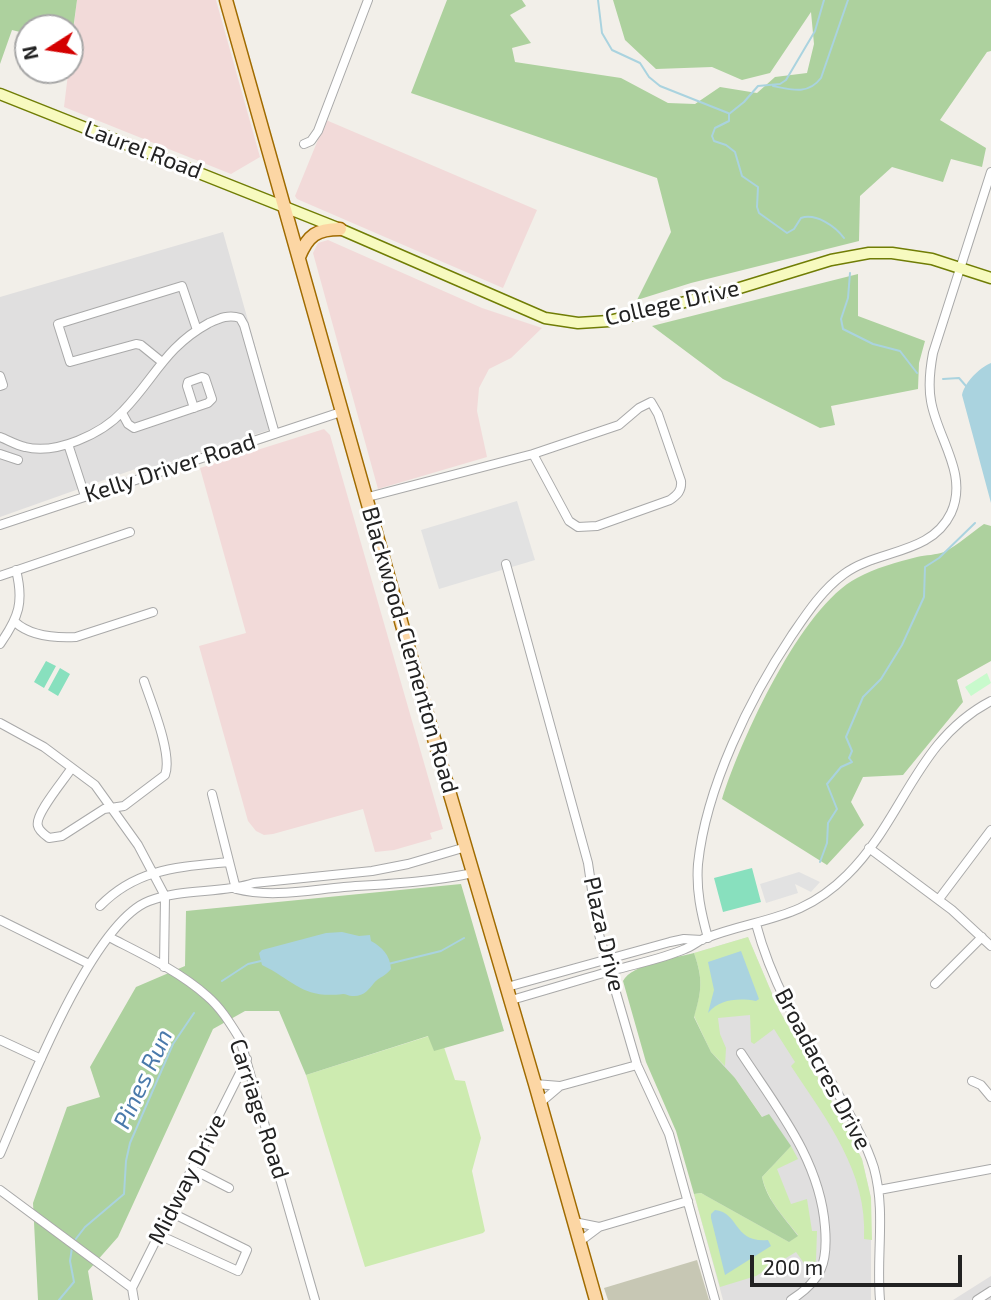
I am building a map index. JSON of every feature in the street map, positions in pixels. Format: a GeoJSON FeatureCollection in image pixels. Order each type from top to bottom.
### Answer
{"type":"FeatureCollection","features":[{"type":"Feature","properties":{"kind":"main road","name":"Blackwood-Clementon Road"},"geometry":{"type":"LineString","coordinates":[[226,0],[341,412],[368,497],[440,762],[596,1300]]}},
{"type":"Feature","properties":{"kind":"main road","name":"Laurel Road"},"geometry":{"type":"LineString","coordinates":[[0,94],[285,206]]}},
{"type":"Feature","properties":{"kind":"main road","name":"College Drive"},"geometry":{"type":"LineString","coordinates":[[285,206],[545,318],[578,323],[609,321],[733,290],[831,260],[869,253],[892,253],[932,259],[991,278]]}},
{"type":"Feature","properties":{"kind":"main road"},"geometry":{"type":"LineString","coordinates":[[299,257],[312,234],[341,229]]}},
{"type":"Feature","properties":{"kind":"street"},"geometry":{"type":"LineString","coordinates":[[304,144],[311,141],[318,131],[368,0]]}},
{"type":"Feature","properties":{"kind":"street"},"geometry":{"type":"LineString","coordinates":[[705,939],[698,890],[698,867],[704,837],[720,778],[736,737],[771,667],[806,614],[821,595],[842,576],[870,560],[928,540],[941,529],[953,506],[957,489],[955,471],[933,410],[929,383],[933,353],[987,195],[991,172]]}},
{"type":"Feature","properties":{"kind":"street"},"geometry":{"type":"LineString","coordinates":[[162,362],[136,344],[69,362],[58,324],[182,286],[197,330]]}},
{"type":"Feature","properties":{"kind":"street"},"geometry":{"type":"LineString","coordinates":[[1,441],[29,448],[68,444],[105,427],[122,413],[179,343],[197,330],[227,316],[240,318],[244,325],[275,434]]}},
{"type":"Feature","properties":{"kind":"street"},"geometry":{"type":"LineString","coordinates":[[0,376],[3,385],[0,386]]}},
{"type":"Feature","properties":{"kind":"street"},"geometry":{"type":"LineString","coordinates":[[368,497],[533,454],[619,425],[639,408],[651,402],[658,414],[682,487],[670,500],[597,526],[578,527],[569,521],[533,454]]}},
{"type":"Feature","properties":{"kind":"street"},"geometry":{"type":"LineString","coordinates":[[122,413],[128,424],[134,428],[194,408]]}},
{"type":"Feature","properties":{"kind":"street","name":"Kelly Driver Road"},"geometry":{"type":"LineString","coordinates":[[0,525],[341,412]]}},
{"type":"Feature","properties":{"kind":"street"},"geometry":{"type":"LineString","coordinates":[[68,444],[85,496]]}},
{"type":"Feature","properties":{"kind":"street"},"geometry":{"type":"LineString","coordinates":[[0,454],[18,460]]}},
{"type":"Feature","properties":{"kind":"street"},"geometry":{"type":"LineString","coordinates":[[0,576],[130,532]]}},
{"type":"Feature","properties":{"kind":"street","name":"Plaza Drive"},"geometry":{"type":"LineString","coordinates":[[506,564],[579,826],[588,863],[598,931],[637,1065],[669,1134],[715,1300]]}},
{"type":"Feature","properties":{"kind":"street"},"geometry":{"type":"LineString","coordinates":[[0,643],[15,622],[21,591],[16,570]]}},
{"type":"Feature","properties":{"kind":"street"},"geometry":{"type":"LineString","coordinates":[[15,622],[24,631],[65,638],[76,637],[153,612]]}},
{"type":"Feature","properties":{"kind":"street"},"geometry":{"type":"LineString","coordinates":[[71,769],[37,822],[41,831],[49,838],[55,838],[104,809],[124,806],[165,775],[165,750],[144,681]]}},
{"type":"Feature","properties":{"kind":"street"},"geometry":{"type":"LineString","coordinates":[[509,994],[607,960],[676,941],[705,939],[757,925],[789,914],[816,900],[846,877],[869,849],[939,740],[961,719],[991,701]]}},
{"type":"Feature","properties":{"kind":"street"},"geometry":{"type":"LineString","coordinates":[[0,723],[44,747],[95,785],[138,845],[165,896],[164,967]]}},
{"type":"Feature","properties":{"kind":"street"},"geometry":{"type":"LineString","coordinates":[[212,794],[236,889]]}},
{"type":"Feature","properties":{"kind":"street"},"geometry":{"type":"LineString","coordinates":[[939,899],[991,830]]}},
{"type":"Feature","properties":{"kind":"street"},"geometry":{"type":"LineString","coordinates":[[0,1154],[41,1059],[89,964],[109,937],[138,906],[165,896],[236,889],[254,883],[373,871],[466,848]]}},
{"type":"Feature","properties":{"kind":"street"},"geometry":{"type":"LineString","coordinates":[[869,849],[939,899],[991,946]]}},
{"type":"Feature","properties":{"kind":"street"},"geometry":{"type":"LineString","coordinates":[[100,906],[118,889],[153,873],[229,862]]}},
{"type":"Feature","properties":{"kind":"street"},"geometry":{"type":"LineString","coordinates":[[236,889],[259,893],[298,891],[430,880],[474,873]]}},
{"type":"Feature","properties":{"kind":"street"},"geometry":{"type":"LineString","coordinates":[[0,920],[89,964]]}},
{"type":"Feature","properties":{"kind":"street","name":"Broadacres Drive"},"geometry":{"type":"LineString","coordinates":[[757,925],[776,983],[865,1143],[879,1189],[882,1226],[880,1300]]}},
{"type":"Feature","properties":{"kind":"street","name":"Carriage Road"},"geometry":{"type":"LineString","coordinates":[[109,937],[164,967],[206,995],[225,1014],[240,1039],[314,1292],[314,1300]]}},
{"type":"Feature","properties":{"kind":"street"},"geometry":{"type":"LineString","coordinates":[[935,984],[982,937]]}},
{"type":"Feature","properties":{"kind":"street"},"geometry":{"type":"LineString","coordinates":[[509,994],[610,971],[684,950],[705,939]]}},
{"type":"Feature","properties":{"kind":"street"},"geometry":{"type":"LineString","coordinates":[[0,1040],[41,1059]]}},
{"type":"Feature","properties":{"kind":"street"},"geometry":{"type":"LineString","coordinates":[[741,1053],[807,1156],[822,1200],[826,1242],[823,1266],[812,1284],[791,1300]]}},
{"type":"Feature","properties":{"kind":"street","name":"Midway Drive"},"geometry":{"type":"LineString","coordinates":[[132,1288],[247,1059]]}},
{"type":"Feature","properties":{"kind":"street"},"geometry":{"type":"LineString","coordinates":[[535,1084],[560,1086],[637,1065]]}},
{"type":"Feature","properties":{"kind":"street"},"geometry":{"type":"LineString","coordinates":[[972,1082],[981,1085],[991,1097]]}},
{"type":"Feature","properties":{"kind":"street"},"geometry":{"type":"LineString","coordinates":[[540,1103],[560,1086]]}},
{"type":"Feature","properties":{"kind":"street"},"geometry":{"type":"LineString","coordinates":[[192,1169],[229,1188]]}},
{"type":"Feature","properties":{"kind":"street"},"geometry":{"type":"LineString","coordinates":[[879,1189],[991,1169]]}},
{"type":"Feature","properties":{"kind":"street"},"geometry":{"type":"LineString","coordinates":[[0,1190],[132,1288],[134,1300]]}},
{"type":"Feature","properties":{"kind":"street"},"geometry":{"type":"LineString","coordinates":[[579,1242],[599,1227],[688,1201]]}},
{"type":"Feature","properties":{"kind":"street"},"geometry":{"type":"LineString","coordinates":[[159,1235],[238,1271],[247,1250],[170,1212]]}},
{"type":"Feature","properties":{"kind":"street"},"geometry":{"type":"LineString","coordinates":[[573,1222],[599,1227]]}},
{"type":"Feature","properties":{"kind":"street"},"geometry":{"type":"LineString","coordinates":[[978,1300],[991,1291]]}},
{"type":"Feature","properties":{"kind":"shaded area"},"geometry":{"type":"Polygon","coordinates":[[[77,0],[216,0],[260,157],[231,174],[64,107],[67,84],[84,84],[84,14],[75,14],[77,0]]]}},
{"type":"Feature","properties":{"kind":"shaded area"},"geometry":{"type":"Polygon","coordinates":[[[326,120],[537,210],[503,288],[297,199],[295,196],[326,120]]]}},
{"type":"Feature","properties":{"kind":"shaded area"},"geometry":{"type":"Polygon","coordinates":[[[223,232],[278,427],[162,465],[138,468],[0,517],[0,297],[223,232]]]}},
{"type":"Feature","properties":{"kind":"shaded area"},"geometry":{"type":"Polygon","coordinates":[[[328,240],[482,308],[542,328],[511,358],[489,369],[479,388],[477,411],[487,457],[378,489],[313,253],[318,243],[328,240]]]}},
{"type":"Feature","properties":{"kind":"shaded area"},"geometry":{"type":"Polygon","coordinates":[[[324,429],[330,435],[443,829],[430,833],[432,839],[394,850],[375,852],[363,809],[273,834],[264,835],[256,831],[248,821],[199,646],[246,633],[200,468],[324,429]]]}},
{"type":"Feature","properties":{"kind":"shaded area"},"geometry":{"type":"Polygon","coordinates":[[[517,501],[535,560],[439,589],[421,530],[517,501]]]}},
{"type":"Feature","properties":{"kind":"shaded area"},"geometry":{"type":"Polygon","coordinates":[[[799,872],[820,882],[811,892],[795,884],[798,893],[766,903],[760,884],[799,872]]]}},
{"type":"Feature","properties":{"kind":"shaded area"},"geometry":{"type":"Polygon","coordinates":[[[748,937],[779,1010],[862,1159],[871,1198],[871,1300],[723,1300],[694,1194],[771,1201],[769,1114],[763,1118],[735,1078],[711,1052],[694,1016],[701,993],[701,974],[694,953],[748,937]]]}},
{"type":"Feature","properties":{"kind":"shaded area"},"geometry":{"type":"Polygon","coordinates":[[[697,1260],[709,1300],[608,1300],[604,1288],[697,1260]]]}},
{"type":"Feature","properties":{"kind":"shaded area"},"geometry":{"type":"Polygon","coordinates":[[[991,1276],[991,1300],[953,1300],[991,1276]]]}},
{"type":"Feature","properties":{"kind":"green space"},"geometry":{"type":"Polygon","coordinates":[[[0,0],[77,0],[75,14],[14,14],[14,30],[0,64],[0,0]]]}},
{"type":"Feature","properties":{"kind":"green space"},"geometry":{"type":"Polygon","coordinates":[[[447,0],[522,0],[526,6],[510,15],[531,43],[512,48],[515,62],[621,78],[668,103],[695,104],[720,87],[757,93],[775,77],[807,73],[814,44],[811,12],[770,73],[742,80],[712,67],[656,69],[625,40],[613,0],[991,0],[991,51],[987,52],[940,120],[986,148],[982,167],[951,159],[943,182],[892,167],[860,196],[859,241],[691,283],[637,300],[671,232],[657,178],[411,93],[447,0]]]}},
{"type":"Feature","properties":{"kind":"green space"},"geometry":{"type":"Polygon","coordinates":[[[858,274],[858,316],[925,341],[919,363],[918,389],[831,406],[835,425],[820,428],[723,379],[652,326],[858,274]]]}},
{"type":"Feature","properties":{"kind":"green space"},"geometry":{"type":"Polygon","coordinates":[[[984,524],[991,526],[991,661],[957,680],[963,702],[903,775],[863,777],[851,802],[864,825],[827,865],[722,799],[743,743],[776,677],[815,616],[836,593],[857,578],[879,568],[944,552],[984,524]]]}},
{"type":"Feature","properties":{"kind":"green space"},"geometry":{"type":"Polygon","coordinates":[[[46,661],[56,666],[44,688],[34,682],[46,661]]]}},
{"type":"Feature","properties":{"kind":"green space"},"geometry":{"type":"Polygon","coordinates":[[[60,668],[70,674],[58,696],[48,690],[60,668]]]}},
{"type":"Feature","properties":{"kind":"green space"},"geometry":{"type":"Polygon","coordinates":[[[987,673],[991,683],[971,696],[965,687],[987,673]]]}},
{"type":"Feature","properties":{"kind":"green space"},"geometry":{"type":"Polygon","coordinates":[[[752,868],[761,902],[723,912],[714,878],[752,868]]]}},
{"type":"Feature","properties":{"kind":"green space"},"geometry":{"type":"Polygon","coordinates":[[[461,884],[504,1031],[434,1051],[428,1036],[306,1075],[279,1011],[245,1011],[213,1029],[118,1237],[88,1271],[93,1300],[38,1300],[33,1203],[67,1107],[100,1097],[90,1067],[136,987],[185,966],[186,911],[461,884]]]}},
{"type":"Feature","properties":{"kind":"green space"},"geometry":{"type":"Polygon","coordinates":[[[748,937],[779,1010],[862,1159],[871,1198],[872,1240],[864,1239],[859,1191],[842,1147],[791,1066],[795,1062],[774,1029],[754,1044],[751,1042],[750,1015],[718,1018],[720,1034],[726,1048],[725,1066],[711,1052],[694,1016],[700,984],[694,953],[748,937]]]}},
{"type":"Feature","properties":{"kind":"green space"},"geometry":{"type":"Polygon","coordinates":[[[694,953],[700,985],[694,1017],[711,1052],[735,1078],[762,1117],[769,1114],[791,1146],[762,1177],[772,1201],[798,1236],[789,1242],[701,1193],[694,1194],[676,1131],[646,1062],[623,981],[644,966],[694,953]]]}},
{"type":"Feature","properties":{"kind":"green space"},"geometry":{"type":"Polygon","coordinates":[[[429,1036],[434,1050],[444,1047],[455,1080],[465,1081],[481,1138],[472,1171],[485,1231],[365,1267],[306,1075],[429,1036]]]}},
{"type":"Feature","properties":{"kind":"green space"},"geometry":{"type":"Polygon","coordinates":[[[791,1146],[798,1159],[777,1169],[791,1204],[807,1199],[812,1231],[817,1231],[816,1260],[811,1273],[796,1252],[756,1276],[720,1287],[694,1194],[701,1193],[789,1242],[798,1235],[772,1201],[762,1177],[791,1146]]]}},
{"type":"Feature","properties":{"kind":"water"},"geometry":{"type":"Polygon","coordinates":[[[991,363],[991,503],[962,395],[973,376],[991,363]]]}},
{"type":"Feature","properties":{"kind":"water"},"geometry":{"type":"Polygon","coordinates":[[[342,932],[359,936],[370,935],[371,941],[385,952],[389,960],[391,969],[360,995],[329,995],[308,991],[262,965],[259,953],[262,950],[326,933],[342,932]]]}},
{"type":"Feature","properties":{"kind":"water"},"geometry":{"type":"Polygon","coordinates":[[[741,951],[759,999],[724,1002],[708,1013],[714,990],[708,962],[741,951]]]}},
{"type":"Feature","properties":{"kind":"water"},"geometry":{"type":"Polygon","coordinates":[[[715,1210],[729,1216],[748,1237],[768,1240],[771,1246],[725,1275],[711,1218],[715,1210]]]}},
{"type":"Feature","properties":{"kind":"waterway"},"geometry":{"type":"LineString","coordinates":[[598,0],[602,33],[612,50],[640,63],[649,77],[660,86],[728,113]]}},
{"type":"Feature","properties":{"kind":"waterway"},"geometry":{"type":"LineString","coordinates":[[824,0],[815,31],[786,80],[780,84],[758,86],[729,114],[729,121],[715,128],[712,136],[714,141],[735,152],[742,176],[758,187],[759,213],[787,233],[794,229],[801,218],[813,217],[836,229],[844,238]]}},
{"type":"Feature","properties":{"kind":"waterway"},"geometry":{"type":"LineString","coordinates":[[773,86],[793,90],[805,89],[821,78],[848,0]]}},
{"type":"Feature","properties":{"kind":"waterway"},"geometry":{"type":"LineString","coordinates":[[850,273],[848,298],[841,319],[843,329],[873,344],[900,351],[917,373]]}},
{"type":"Feature","properties":{"kind":"waterway"},"geometry":{"type":"LineString","coordinates":[[943,379],[959,378],[966,386]]}},
{"type":"Feature","properties":{"kind":"waterway"},"geometry":{"type":"LineString","coordinates":[[820,862],[827,843],[828,823],[837,809],[827,784],[841,767],[852,762],[849,758],[852,751],[846,737],[863,697],[881,679],[902,645],[924,597],[925,567],[939,558],[975,523]]}},
{"type":"Feature","properties":{"kind":"waterway","name":"Pines Run"},"geometry":{"type":"LineString","coordinates":[[388,964],[441,951],[464,938]]}},
{"type":"Feature","properties":{"kind":"waterway","name":"Pines Run"},"geometry":{"type":"LineString","coordinates":[[222,981],[248,964],[261,961]]}},
{"type":"Feature","properties":{"kind":"waterway","name":"Pines Run"},"geometry":{"type":"LineString","coordinates":[[75,1240],[85,1227],[124,1194],[130,1143],[173,1044],[194,1013]]}},
{"type":"Feature","properties":{"kind":"waterway","name":"Pines Run"},"geometry":{"type":"LineString","coordinates":[[59,1300],[74,1282],[70,1261],[72,1248]]}}]}
